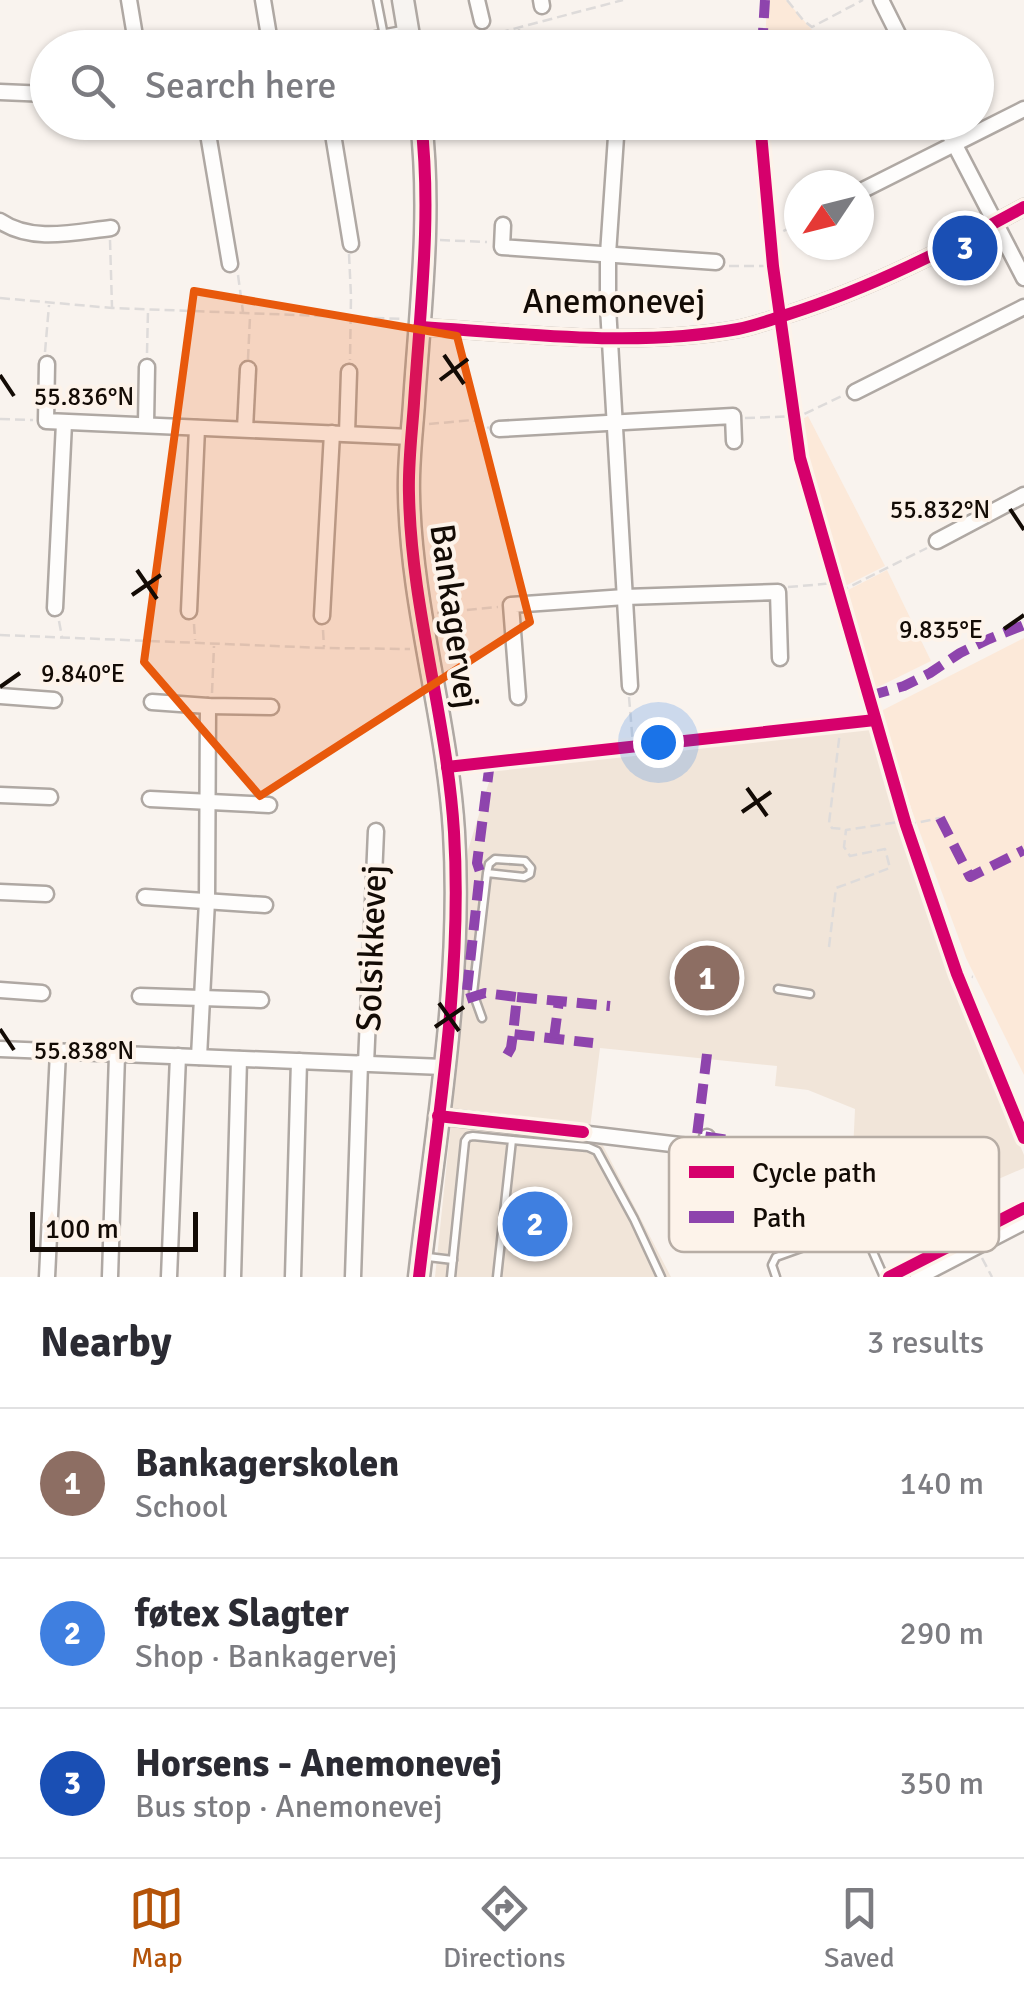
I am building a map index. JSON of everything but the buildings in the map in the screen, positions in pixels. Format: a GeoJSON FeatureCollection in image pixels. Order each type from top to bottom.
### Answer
{"type":"FeatureCollection","features":[{"type":"Feature","properties":{"kind":"street"},"geometry":{"type":"LineString","coordinates":[[129,0],[134,30]]}},
{"type":"Feature","properties":{"kind":"street"},"geometry":{"type":"LineString","coordinates":[[263,0],[268,30]]}},
{"type":"Feature","properties":{"kind":"street"},"geometry":{"type":"LineString","coordinates":[[403,0],[408,30]]}},
{"type":"Feature","properties":{"kind":"street"},"geometry":{"type":"LineString","coordinates":[[477,0],[482,21]]}},
{"type":"Feature","properties":{"kind":"street"},"geometry":{"type":"LineString","coordinates":[[881,0],[896,30]]}},
{"type":"Feature","properties":{"kind":"street"},"geometry":{"type":"LineString","coordinates":[[0,92],[30,93]]}},
{"type":"Feature","properties":{"kind":"street"},"geometry":{"type":"LineString","coordinates":[[994,125],[1024,110]]}},
{"type":"Feature","properties":{"kind":"street"},"geometry":{"type":"LineString","coordinates":[[209,140],[230,264]]}},
{"type":"Feature","properties":{"kind":"street"},"geometry":{"type":"LineString","coordinates":[[334,140],[351,244]]}},
{"type":"Feature","properties":{"kind":"street","name":"Bankagervej"},"geometry":{"type":"LineString","coordinates":[[420,1266],[452,989],[456,888],[447,767],[411,552],[409,490],[426,200],[422,140]]}},
{"type":"Feature","properties":{"kind":"street","name":"Anemonevej"},"geometry":{"type":"LineString","coordinates":[[616,140],[608,254],[610,339],[630,686]]}},
{"type":"Feature","properties":{"kind":"street"},"geometry":{"type":"LineString","coordinates":[[952,140],[1024,278]]}},
{"type":"Feature","properties":{"kind":"street"},"geometry":{"type":"LineString","coordinates":[[874,185],[964,140]]}},
{"type":"Feature","properties":{"kind":"street","name":"Anemonevej"},"geometry":{"type":"LineString","coordinates":[[419,324],[610,339],[740,329],[854,291],[1024,207]]}},
{"type":"Feature","properties":{"kind":"street"},"geometry":{"type":"LineString","coordinates":[[0,221],[20,232],[34,234],[111,228]]}},
{"type":"Feature","properties":{"kind":"street","name":"Anemonevej"},"geometry":{"type":"LineString","coordinates":[[503,225],[502,247],[716,262]]}},
{"type":"Feature","properties":{"kind":"street"},"geometry":{"type":"LineString","coordinates":[[855,392],[1024,307]]}},
{"type":"Feature","properties":{"kind":"street"},"geometry":{"type":"LineString","coordinates":[[47,364],[46,421],[339,433],[412,430]]}},
{"type":"Feature","properties":{"kind":"street"},"geometry":{"type":"LineString","coordinates":[[146,424],[147,366]]}},
{"type":"Feature","properties":{"kind":"street"},"geometry":{"type":"LineString","coordinates":[[245,429],[248,370]]}},
{"type":"Feature","properties":{"kind":"street"},"geometry":{"type":"LineString","coordinates":[[322,616],[339,433],[350,372]]}},
{"type":"Feature","properties":{"kind":"street"},"geometry":{"type":"LineString","coordinates":[[499,429],[733,416],[734,441]]}},
{"type":"Feature","properties":{"kind":"street"},"geometry":{"type":"LineString","coordinates":[[55,608],[64,422]]}},
{"type":"Feature","properties":{"kind":"street"},"geometry":{"type":"LineString","coordinates":[[189,611],[197,428]]}},
{"type":"Feature","properties":{"kind":"street"},"geometry":{"type":"LineString","coordinates":[[937,540],[1024,495]]}},
{"type":"Feature","properties":{"kind":"street"},"geometry":{"type":"LineString","coordinates":[[518,697],[511,605],[778,592],[780,658]]}},
{"type":"Feature","properties":{"kind":"street"},"geometry":{"type":"LineString","coordinates":[[0,696],[54,700]]}},
{"type":"Feature","properties":{"kind":"street"},"geometry":{"type":"LineString","coordinates":[[152,702],[271,707]]}},
{"type":"Feature","properties":{"kind":"street"},"geometry":{"type":"LineString","coordinates":[[199,1057],[207,901],[208,706]]}},
{"type":"Feature","properties":{"kind":"street"},"geometry":{"type":"LineString","coordinates":[[0,795],[50,796]]}},
{"type":"Feature","properties":{"kind":"street"},"geometry":{"type":"LineString","coordinates":[[150,799],[269,804]]}},
{"type":"Feature","properties":{"kind":"street","name":"Solsikkevej"},"geometry":{"type":"LineString","coordinates":[[352,1277],[376,832]]}},
{"type":"Feature","properties":{"kind":"street"},"geometry":{"type":"LineString","coordinates":[[0,892],[46,894]]}},
{"type":"Feature","properties":{"kind":"street"},"geometry":{"type":"LineString","coordinates":[[145,898],[265,905]]}},
{"type":"Feature","properties":{"kind":"street"},"geometry":{"type":"LineString","coordinates":[[0,990],[42,993]]}},
{"type":"Feature","properties":{"kind":"street"},"geometry":{"type":"LineString","coordinates":[[140,996],[261,1000]]}},
{"type":"Feature","properties":{"kind":"street","name":"Solsikkevej"},"geometry":{"type":"LineString","coordinates":[[0,1049],[443,1067]]}},
{"type":"Feature","properties":{"kind":"street"},"geometry":{"type":"LineString","coordinates":[[47,1277],[58,1052]]}},
{"type":"Feature","properties":{"kind":"street"},"geometry":{"type":"LineString","coordinates":[[110,1277],[117,1055]]}},
{"type":"Feature","properties":{"kind":"street"},"geometry":{"type":"LineString","coordinates":[[169,1277],[178,1056]]}},
{"type":"Feature","properties":{"kind":"street"},"geometry":{"type":"LineString","coordinates":[[234,1277],[238,1058]]}},
{"type":"Feature","properties":{"kind":"street"},"geometry":{"type":"LineString","coordinates":[[292,1277],[300,1061]]}},
{"type":"Feature","properties":{"kind":"street"},"geometry":{"type":"LineString","coordinates":[[438,1116],[669,1144]]}},
{"type":"Feature","properties":{"kind":"street"},"geometry":{"type":"LineString","coordinates":[[999,1235],[1024,1222]]}},
{"type":"Feature","properties":{"kind":"street"},"geometry":{"type":"LineString","coordinates":[[918,1277],[966,1252]]}},
{"type":"Feature","properties":{"kind":"lane"},"geometry":{"type":"LineString","coordinates":[[377,0],[383,30]]}},
{"type":"Feature","properties":{"kind":"lane"},"geometry":{"type":"LineString","coordinates":[[482,1018],[473,993],[489,864],[495,858],[525,862],[531,868],[524,877],[488,873]]}},
{"type":"Feature","properties":{"kind":"lane"},"geometry":{"type":"LineString","coordinates":[[778,989],[810,994]]}},
{"type":"Feature","properties":{"kind":"lane"},"geometry":{"type":"LineString","coordinates":[[451,1277],[466,1138],[473,1136],[597,1151],[661,1277]]}},
{"type":"Feature","properties":{"kind":"lane"},"geometry":{"type":"LineString","coordinates":[[497,1277],[512,1140]]}},
{"type":"Feature","properties":{"kind":"lane"},"geometry":{"type":"LineString","coordinates":[[776,1277],[772,1265],[776,1258],[792,1252]]}},
{"type":"Feature","properties":{"kind":"lane"},"geometry":{"type":"LineString","coordinates":[[873,1252],[884,1277]]}},
{"type":"Feature","properties":{"kind":"lane"},"geometry":{"type":"LineString","coordinates":[[420,1266],[453,1260]]}},
{"type":"Feature","properties":{"kind":"path"},"geometry":{"type":"LineString","coordinates":[[508,30],[624,0]]}},
{"type":"Feature","properties":{"kind":"path"},"geometry":{"type":"LineString","coordinates":[[787,0],[812,27],[863,0]]}},
{"type":"Feature","properties":{"kind":"path"},"geometry":{"type":"LineString","coordinates":[[111,228],[112,308]]}},
{"type":"Feature","properties":{"kind":"path"},"geometry":{"type":"LineString","coordinates":[[770,238],[784,231]]}},
{"type":"Feature","properties":{"kind":"path"},"geometry":{"type":"LineString","coordinates":[[424,239],[492,242],[502,247]]}},
{"type":"Feature","properties":{"kind":"path"},"geometry":{"type":"LineString","coordinates":[[350,372],[351,244]]}},
{"type":"Feature","properties":{"kind":"path"},"geometry":{"type":"LineString","coordinates":[[716,262],[773,266]]}},
{"type":"Feature","properties":{"kind":"path"},"geometry":{"type":"LineString","coordinates":[[230,264],[238,274],[243,313]]}},
{"type":"Feature","properties":{"kind":"path"},"geometry":{"type":"LineString","coordinates":[[0,298],[112,308],[419,324]]}},
{"type":"Feature","properties":{"kind":"path"},"geometry":{"type":"LineString","coordinates":[[47,364],[49,304]]}},
{"type":"Feature","properties":{"kind":"path"},"geometry":{"type":"LineString","coordinates":[[147,366],[148,309]]}},
{"type":"Feature","properties":{"kind":"path"},"geometry":{"type":"LineString","coordinates":[[248,370],[250,315]]}},
{"type":"Feature","properties":{"kind":"path"},"geometry":{"type":"LineString","coordinates":[[733,416],[800,416],[838,396],[855,392]]}},
{"type":"Feature","properties":{"kind":"path"},"geometry":{"type":"LineString","coordinates":[[0,419],[46,421]]}},
{"type":"Feature","properties":{"kind":"path"},"geometry":{"type":"LineString","coordinates":[[412,430],[427,424],[473,420],[484,428],[499,429]]}},
{"type":"Feature","properties":{"kind":"path"},"geometry":{"type":"LineString","coordinates":[[838,592],[937,540]]}},
{"type":"Feature","properties":{"kind":"path"},"geometry":{"type":"LineString","coordinates":[[778,592],[791,586],[835,583]]}},
{"type":"Feature","properties":{"kind":"path"},"geometry":{"type":"LineString","coordinates":[[421,617],[511,605]]}},
{"type":"Feature","properties":{"kind":"path"},"geometry":{"type":"LineString","coordinates":[[55,608],[62,639]]}},
{"type":"Feature","properties":{"kind":"path"},"geometry":{"type":"LineString","coordinates":[[189,611],[196,629],[195,642]]}},
{"type":"Feature","properties":{"kind":"path"},"geometry":{"type":"LineString","coordinates":[[322,616],[324,648]]}},
{"type":"Feature","properties":{"kind":"path"},"geometry":{"type":"LineString","coordinates":[[0,635],[409,650],[426,644]]}},
{"type":"Feature","properties":{"kind":"path"},"geometry":{"type":"LineString","coordinates":[[208,706],[212,698],[214,644]]}},
{"type":"Feature","properties":{"kind":"path"},"geometry":{"type":"LineString","coordinates":[[630,686],[633,746]]}},
{"type":"Feature","properties":{"kind":"path"},"geometry":{"type":"LineString","coordinates":[[841,723],[829,823],[832,828],[846,830],[940,818]]}},
{"type":"Feature","properties":{"kind":"path"},"geometry":{"type":"LineString","coordinates":[[828,947],[836,888],[890,868],[885,848],[850,856],[844,847],[846,830]]}},
{"type":"Feature","properties":{"kind":"path"},"geometry":{"type":"LineString","coordinates":[[957,974],[974,977]]}},
{"type":"Feature","properties":{"kind":"path"},"geometry":{"type":"LineString","coordinates":[[992,1252],[975,1260],[992,1277]]}},
{"type":"Feature","properties":{"kind":"highlighted area"},"geometry":{"type":"Polygon","coordinates":[[[194,291],[457,336],[530,622],[260,796],[144,662],[194,291]]]}},
{"type":"Feature","properties":{"kind":"shaded area"},"geometry":{"type":"Polygon","coordinates":[[[767,0],[786,0],[812,30],[766,30],[767,0]]]}},
{"type":"Feature","properties":{"kind":"shaded area"},"geometry":{"type":"Polygon","coordinates":[[[808,416],[885,566],[841,588],[805,467],[797,422],[808,416]]]}},
{"type":"Feature","properties":{"kind":"shaded area"},"geometry":{"type":"Polygon","coordinates":[[[887,570],[931,661],[870,691],[844,601],[846,591],[887,570]]]}},
{"type":"Feature","properties":{"kind":"shaded area"},"geometry":{"type":"Polygon","coordinates":[[[1024,638],[1024,1075],[966,958],[912,811],[881,711],[1024,638]]]}},
{"type":"Feature","properties":{"kind":"shaded area"},"geometry":{"type":"Polygon","coordinates":[[[871,724],[918,885],[955,988],[1024,1155],[1024,1168],[999,1179],[999,1137],[854,1137],[855,1109],[808,1090],[775,1086],[777,1066],[600,1048],[590,1128],[452,1110],[468,850],[493,769],[871,724]]]}},
{"type":"Feature","properties":{"kind":"shaded area"},"geometry":{"type":"Polygon","coordinates":[[[451,1123],[600,1140],[671,1277],[435,1277],[451,1123]]]}},
{"type":"Feature","properties":{"kind":"marked path"},"geometry":{"type":"LineString","coordinates":[[763,30],[765,0]]}},
{"type":"Feature","properties":{"kind":"marked path"},"geometry":{"type":"LineString","coordinates":[[869,696],[904,686],[960,653],[1024,625]]}},
{"type":"Feature","properties":{"kind":"marked path"},"geometry":{"type":"LineString","coordinates":[[490,762],[466,999],[485,993],[517,997],[513,1034],[593,1043]]}},
{"type":"Feature","properties":{"kind":"marked path"},"geometry":{"type":"LineString","coordinates":[[940,818],[970,877],[1024,850]]}},
{"type":"Feature","properties":{"kind":"marked path"},"geometry":{"type":"LineString","coordinates":[[517,997],[610,1006]]}},
{"type":"Feature","properties":{"kind":"marked path"},"geometry":{"type":"LineString","coordinates":[[554,1038],[559,1001]]}},
{"type":"Feature","properties":{"kind":"marked path"},"geometry":{"type":"LineString","coordinates":[[507,1055],[513,1034]]}},
{"type":"Feature","properties":{"kind":"marked path"},"geometry":{"type":"LineString","coordinates":[[707,1054],[697,1135],[710,1137]]}},
{"type":"Feature","properties":{"kind":"marked path"},"geometry":{"type":"LineString","coordinates":[[775,1252],[776,1257]]}},
{"type":"Feature","properties":{"kind":"cycle path"},"geometry":{"type":"LineString","coordinates":[[419,1277],[446,1055],[456,888],[450,789],[416,579],[409,494],[425,227],[423,140]]}},
{"type":"Feature","properties":{"kind":"cycle path"},"geometry":{"type":"LineString","coordinates":[[762,140],[773,266],[800,458],[906,825],[957,974],[1024,1138]]}},
{"type":"Feature","properties":{"kind":"cycle path"},"geometry":{"type":"LineString","coordinates":[[419,327],[619,338],[659,338],[738,329],[820,304],[880,280],[1024,207]]}},
{"type":"Feature","properties":{"kind":"cycle path"},"geometry":{"type":"LineString","coordinates":[[447,767],[875,720]]}},
{"type":"Feature","properties":{"kind":"cycle path"},"geometry":{"type":"LineString","coordinates":[[438,1116],[583,1132]]}},
{"type":"Feature","properties":{"kind":"cycle path"},"geometry":{"type":"LineString","coordinates":[[999,1221],[1024,1208]]}},
{"type":"Feature","properties":{"kind":"cycle path"},"geometry":{"type":"LineString","coordinates":[[889,1277],[938,1252]]}},
{"type":"Feature","properties":{"kind":"place","name":"Horsens - Anemonevej"},"geometry":{"type":"Point","coordinates":[965,248]}},
{"type":"Feature","properties":{"kind":"place","name":"Bankagerskolen"},"geometry":{"type":"Point","coordinates":[707,978]}},
{"type":"Feature","properties":{"kind":"place","name":"føtex Slagter"},"geometry":{"type":"Point","coordinates":[535,1224]}}]}
